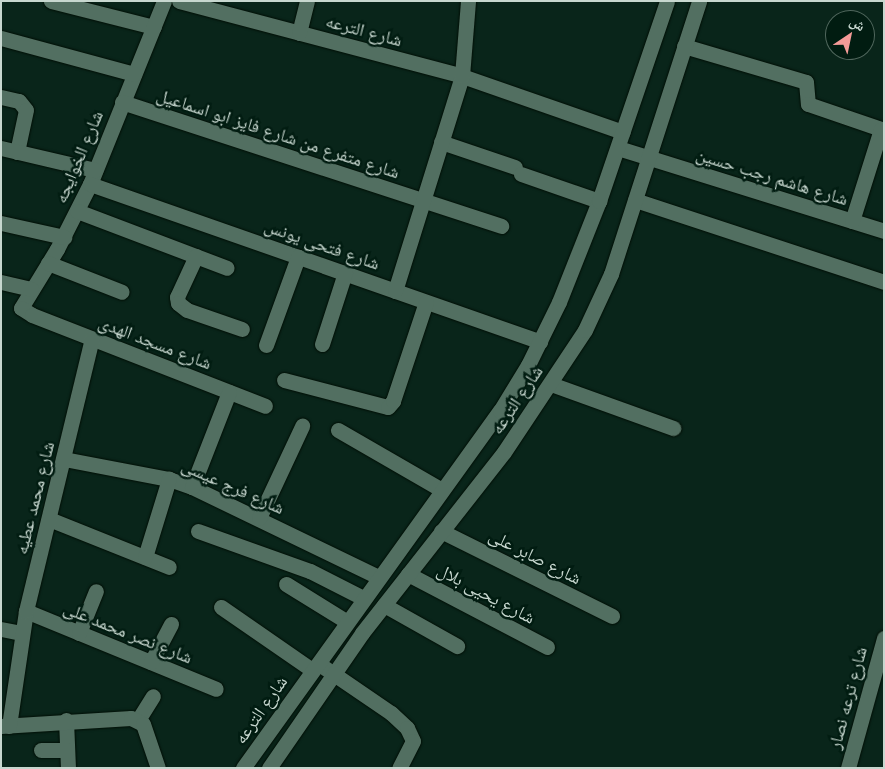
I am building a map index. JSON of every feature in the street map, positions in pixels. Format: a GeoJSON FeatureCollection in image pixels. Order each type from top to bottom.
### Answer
{"type":"FeatureCollection","features":[{"type":"Feature","properties":{"kind":"street"},"geometry":{"type":"LineString","coordinates":[[51,1],[154,27]]}},
{"type":"Feature","properties":{"kind":"street","name":"شارع الخوايجه"},"geometry":{"type":"LineString","coordinates":[[32,315],[20,305],[64,237],[77,211],[93,177],[164,1]]}},
{"type":"Feature","properties":{"kind":"street","name":"شارع الترعه"},"geometry":{"type":"LineString","coordinates":[[179,1],[462,76],[623,132]]}},
{"type":"Feature","properties":{"kind":"street"},"geometry":{"type":"LineString","coordinates":[[299,33],[307,1]]}},
{"type":"Feature","properties":{"kind":"street"},"geometry":{"type":"LineString","coordinates":[[395,291],[462,76],[468,1]]}},
{"type":"Feature","properties":{"kind":"street","name":"شارع الترعه"},"geometry":{"type":"LineString","coordinates":[[243,768],[346,621],[500,411],[540,342],[599,201],[667,1]]}},
{"type":"Feature","properties":{"kind":"street","name":"شارع الترعه"},"geometry":{"type":"LineString","coordinates":[[269,768],[333,674],[384,605],[504,452],[584,330],[611,274],[699,1]]}},
{"type":"Feature","properties":{"kind":"street"},"geometry":{"type":"LineString","coordinates":[[1,38],[134,74]]}},
{"type":"Feature","properties":{"kind":"street"},"geometry":{"type":"LineString","coordinates":[[684,46],[806,82],[808,104],[882,130],[852,221]]}},
{"type":"Feature","properties":{"kind":"street"},"geometry":{"type":"LineString","coordinates":[[1,97],[19,100],[26,110],[17,152]]}},
{"type":"Feature","properties":{"kind":"street","name":"شارع متفرع من شارع فايز ابو اسماعيل"},"geometry":{"type":"LineString","coordinates":[[122,102],[422,202],[501,226]]}},
{"type":"Feature","properties":{"kind":"street"},"geometry":{"type":"LineString","coordinates":[[441,142],[599,201]]}},
{"type":"Feature","properties":{"kind":"street","name":"شارع فتحى يونس"},"geometry":{"type":"LineString","coordinates":[[1,148],[93,177],[298,257],[540,342]]}},
{"type":"Feature","properties":{"kind":"street","name":"شارع هاشم رجب حسين"},"geometry":{"type":"LineString","coordinates":[[618,148],[884,231]]}},
{"type":"Feature","properties":{"kind":"street"},"geometry":{"type":"LineString","coordinates":[[635,200],[884,282]]}},
{"type":"Feature","properties":{"kind":"street"},"geometry":{"type":"LineString","coordinates":[[77,211],[227,268]]}},
{"type":"Feature","properties":{"kind":"street"},"geometry":{"type":"LineString","coordinates":[[1,223],[64,237]]}},
{"type":"Feature","properties":{"kind":"street"},"geometry":{"type":"LineString","coordinates":[[196,256],[177,297],[178,303],[187,310],[242,329]]}},
{"type":"Feature","properties":{"kind":"street"},"geometry":{"type":"LineString","coordinates":[[266,345],[298,257]]}},
{"type":"Feature","properties":{"kind":"street"},"geometry":{"type":"LineString","coordinates":[[48,263],[122,292]]}},
{"type":"Feature","properties":{"kind":"street"},"geometry":{"type":"LineString","coordinates":[[322,344],[345,273]]}},
{"type":"Feature","properties":{"kind":"street"},"geometry":{"type":"LineString","coordinates":[[1,282],[31,289]]}},
{"type":"Feature","properties":{"kind":"street"},"geometry":{"type":"LineString","coordinates":[[284,380],[388,407],[393,401],[426,302]]}},
{"type":"Feature","properties":{"kind":"street","name":"شارع مسجد الهدى"},"geometry":{"type":"LineString","coordinates":[[32,315],[265,406]]}},
{"type":"Feature","properties":{"kind":"street","name":"شارع محمد عطيه"},"geometry":{"type":"LineString","coordinates":[[5,726],[7,695],[92,339]]}},
{"type":"Feature","properties":{"kind":"street"},"geometry":{"type":"LineString","coordinates":[[550,384],[673,428]]}},
{"type":"Feature","properties":{"kind":"street"},"geometry":{"type":"LineString","coordinates":[[192,487],[229,392]]}},
{"type":"Feature","properties":{"kind":"street"},"geometry":{"type":"LineString","coordinates":[[260,518],[302,426]]}},
{"type":"Feature","properties":{"kind":"street"},"geometry":{"type":"LineString","coordinates":[[338,430],[442,490]]}},
{"type":"Feature","properties":{"kind":"street","name":"شارع فرج عيسى"},"geometry":{"type":"LineString","coordinates":[[64,459],[169,479],[192,487],[260,518],[378,577]]}},
{"type":"Feature","properties":{"kind":"street"},"geometry":{"type":"LineString","coordinates":[[145,557],[169,479]]}},
{"type":"Feature","properties":{"kind":"street"},"geometry":{"type":"LineString","coordinates":[[50,519],[169,567]]}},
{"type":"Feature","properties":{"kind":"street","name":"شارع صابر على"},"geometry":{"type":"LineString","coordinates":[[441,531],[612,616]]}},
{"type":"Feature","properties":{"kind":"street"},"geometry":{"type":"LineString","coordinates":[[198,532],[301,568],[363,598]]}},
{"type":"Feature","properties":{"kind":"street","name":"شارع يحيى بلال"},"geometry":{"type":"LineString","coordinates":[[408,574],[547,647]]}},
{"type":"Feature","properties":{"kind":"street"},"geometry":{"type":"LineString","coordinates":[[286,584],[346,621]]}},
{"type":"Feature","properties":{"kind":"street"},"geometry":{"type":"LineString","coordinates":[[79,632],[96,591]]}},
{"type":"Feature","properties":{"kind":"street"},"geometry":{"type":"LineString","coordinates":[[384,605],[457,646]]}},
{"type":"Feature","properties":{"kind":"street"},"geometry":{"type":"LineString","coordinates":[[221,607],[315,667],[333,674],[391,713],[407,728],[413,741],[399,768]]}},
{"type":"Feature","properties":{"kind":"street","name":"شارع نصر محمد على"},"geometry":{"type":"LineString","coordinates":[[26,611],[216,689]]}},
{"type":"Feature","properties":{"kind":"street"},"geometry":{"type":"LineString","coordinates":[[151,662],[171,624]]}},
{"type":"Feature","properties":{"kind":"street"},"geometry":{"type":"LineString","coordinates":[[1,629],[21,634]]}},
{"type":"Feature","properties":{"kind":"street","name":"شارع ترعه نصار"},"geometry":{"type":"LineString","coordinates":[[848,768],[884,638]]}},
{"type":"Feature","properties":{"kind":"street"},"geometry":{"type":"LineString","coordinates":[[138,720],[153,696]]}},
{"type":"Feature","properties":{"kind":"street"},"geometry":{"type":"LineString","coordinates":[[5,726],[66,720],[138,720],[143,724],[158,768]]}},
{"type":"Feature","properties":{"kind":"street"},"geometry":{"type":"LineString","coordinates":[[66,720],[68,768]]}},
{"type":"Feature","properties":{"kind":"street"},"geometry":{"type":"LineString","coordinates":[[41,750],[67,750]]}}]}
